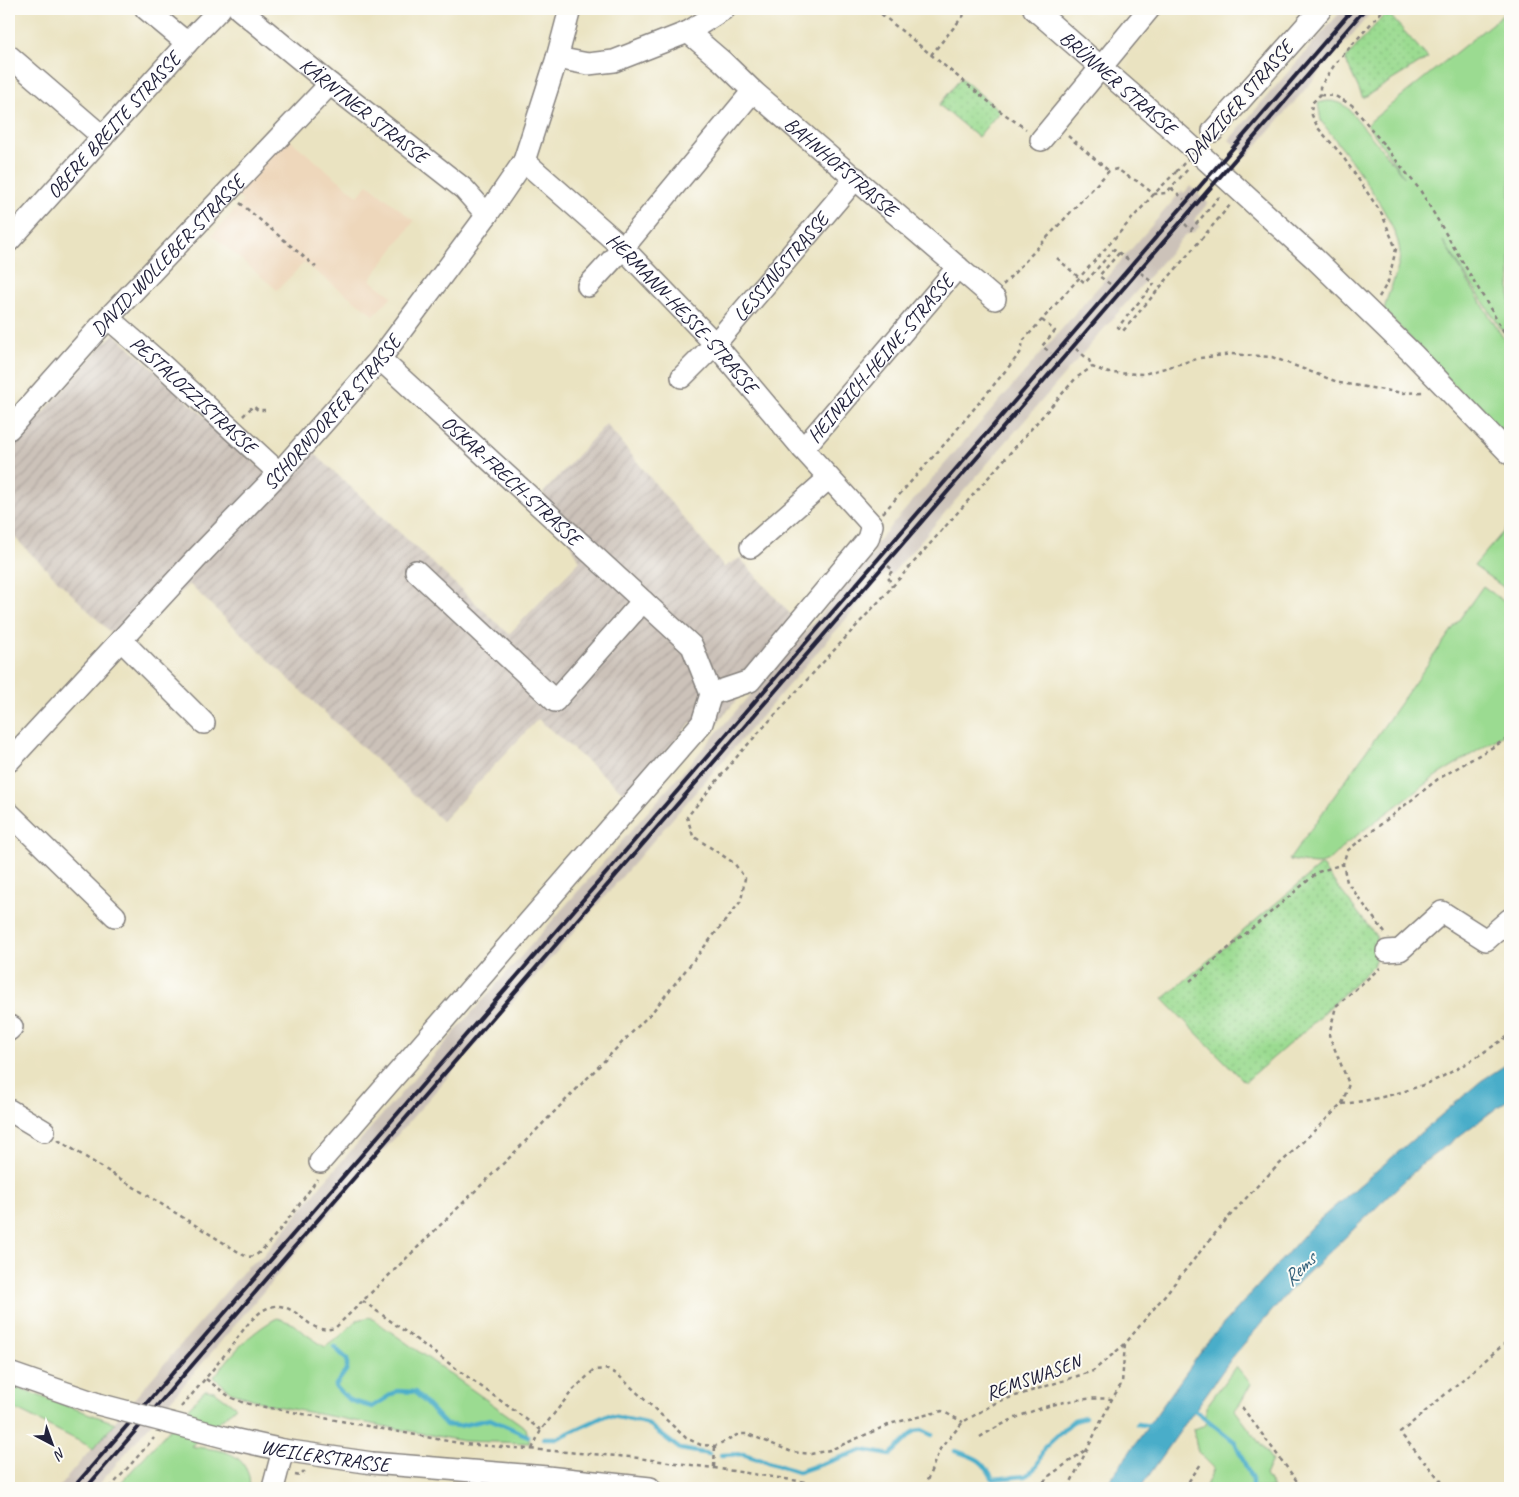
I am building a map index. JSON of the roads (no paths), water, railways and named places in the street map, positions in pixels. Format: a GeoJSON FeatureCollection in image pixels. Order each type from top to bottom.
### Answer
{"type":"FeatureCollection","features":[{"type":"Feature","properties":{"kind":"street"},"geometry":{"type":"LineString","coordinates":[[146,9],[186,43]]}},
{"type":"Feature","properties":{"kind":"street","name":"OBERE BREITE STRASSE"},"geometry":{"type":"LineString","coordinates":[[10,236],[103,138],[186,43],[220,9]]}},
{"type":"Feature","properties":{"kind":"street","name":"KÄRNTNER STRASSE"},"geometry":{"type":"LineString","coordinates":[[239,9],[330,84],[464,189],[487,214]]}},
{"type":"Feature","properties":{"kind":"street","name":"SCHORNDORFER STRASSE"},"geometry":{"type":"LineString","coordinates":[[9,761],[196,559],[279,473],[380,360],[524,161],[557,58],[570,9]]}},
{"type":"Feature","properties":{"kind":"street"},"geometry":{"type":"LineString","coordinates":[[557,58],[588,64],[614,61],[688,32],[724,9]]}},
{"type":"Feature","properties":{"kind":"street","name":"BRÜNNER STRASSE"},"geometry":{"type":"LineString","coordinates":[[1034,9],[1182,138],[1371,312],[1510,454]]}},
{"type":"Feature","properties":{"kind":"street"},"geometry":{"type":"LineString","coordinates":[[1048,132],[1149,9]]}},
{"type":"Feature","properties":{"kind":"street","name":"DANZIGER STRASSE"},"geometry":{"type":"LineString","coordinates":[[1213,131],[1320,9]]}},
{"type":"Feature","properties":{"kind":"street","name":"BAHNHOFSTRASSE"},"geometry":{"type":"LineString","coordinates":[[688,32],[724,62],[753,91],[993,298]]}},
{"type":"Feature","properties":{"kind":"street"},"geometry":{"type":"LineString","coordinates":[[9,56],[103,138]]}},
{"type":"Feature","properties":{"kind":"street","name":"DAVID-WOLLEBER-STRASSE"},"geometry":{"type":"LineString","coordinates":[[10,423],[330,84]]}},
{"type":"Feature","properties":{"kind":"street"},"geometry":{"type":"LineString","coordinates":[[588,286],[623,248],[753,91]]}},
{"type":"Feature","properties":{"kind":"street","name":"HERMANN-HESSE-STRASSE"},"geometry":{"type":"LineString","coordinates":[[524,161],[623,248],[714,344],[803,449],[872,526],[868,539],[750,681],[711,694]]}},
{"type":"Feature","properties":{"kind":"street","name":"LESSINGSTRASSE"},"geometry":{"type":"LineString","coordinates":[[682,377],[714,344],[856,178]]}},
{"type":"Feature","properties":{"kind":"street","name":"HEINRICH-HEINE-STRASSE"},"geometry":{"type":"LineString","coordinates":[[803,449],[958,267]]}},
{"type":"Feature","properties":{"kind":"street","name":"PESTALOZZISTRASSE"},"geometry":{"type":"LineString","coordinates":[[108,318],[279,473]]}},
{"type":"Feature","properties":{"kind":"street","name":"OSKAR-FRECH-STRASSE"},"geometry":{"type":"LineString","coordinates":[[380,360],[692,646],[711,694]]}},
{"type":"Feature","properties":{"kind":"street"},"geometry":{"type":"LineString","coordinates":[[751,547],[829,478]]}},
{"type":"Feature","properties":{"kind":"street"},"geometry":{"type":"LineString","coordinates":[[416,571],[555,701],[643,601]]}},
{"type":"Feature","properties":{"kind":"street"},"geometry":{"type":"LineString","coordinates":[[121,640],[204,723]]}},
{"type":"Feature","properties":{"kind":"street"},"geometry":{"type":"LineString","coordinates":[[320,1169],[702,723],[711,694]]}},
{"type":"Feature","properties":{"kind":"street"},"geometry":{"type":"LineString","coordinates":[[9,812],[115,916]]}},
{"type":"Feature","properties":{"kind":"street"},"geometry":{"type":"LineString","coordinates":[[1386,951],[1400,950],[1442,912],[1486,940],[1510,919]]}},
{"type":"Feature","properties":{"kind":"street"},"geometry":{"type":"LineString","coordinates":[[9,1110],[44,1131]]}},
{"type":"Feature","properties":{"kind":"street","name":"WEILERSTRASSE"},"geometry":{"type":"LineString","coordinates":[[9,1373],[98,1404],[228,1438],[283,1450],[372,1463],[548,1477],[650,1488]]}},
{"type":"Feature","properties":{"kind":"street"},"geometry":{"type":"LineString","coordinates":[[273,1488],[283,1450]]}},
{"type":"Feature","properties":{"kind":"water","name":"Rems"},"geometry":{"type":"Polygon","coordinates":[[[1510,1062],[1510,1098],[1423,1163],[1289,1291],[1231,1359],[1140,1488],[1104,1488],[1210,1339],[1312,1226],[1481,1081],[1510,1062]]]}},
{"type":"Feature","properties":{"kind":"waterway"},"geometry":{"type":"LineString","coordinates":[[334,1347],[347,1359],[347,1369],[335,1386],[349,1400],[372,1407],[397,1391],[415,1392],[446,1425],[459,1426],[490,1419],[528,1436]]}},
{"type":"Feature","properties":{"kind":"waterway"},"geometry":{"type":"LineString","coordinates":[[1191,1407],[1235,1442],[1252,1480],[1252,1488]]}},
{"type":"Feature","properties":{"kind":"waterway"},"geometry":{"type":"LineString","coordinates":[[544,1438],[558,1438],[607,1415],[646,1423],[680,1449],[709,1454]]}},
{"type":"Feature","properties":{"kind":"waterway"},"geometry":{"type":"LineString","coordinates":[[955,1451],[978,1460],[993,1479],[1026,1476],[1037,1466],[1044,1448],[1074,1420],[1085,1417]]}},
{"type":"Feature","properties":{"kind":"waterway"},"geometry":{"type":"LineString","coordinates":[[1137,1424],[1153,1426]]}},
{"type":"Feature","properties":{"kind":"waterway"},"geometry":{"type":"LineString","coordinates":[[721,1455],[743,1454],[798,1472],[863,1450],[890,1455],[915,1431],[922,1430],[932,1435]]}},
{"type":"Feature","properties":{"kind":"railway"},"geometry":{"type":"LineString","coordinates":[[73,1488],[1353,9]]}},
{"type":"Feature","properties":{"kind":"railway"},"geometry":{"type":"LineString","coordinates":[[86,1488],[1365,9]]}}]}
